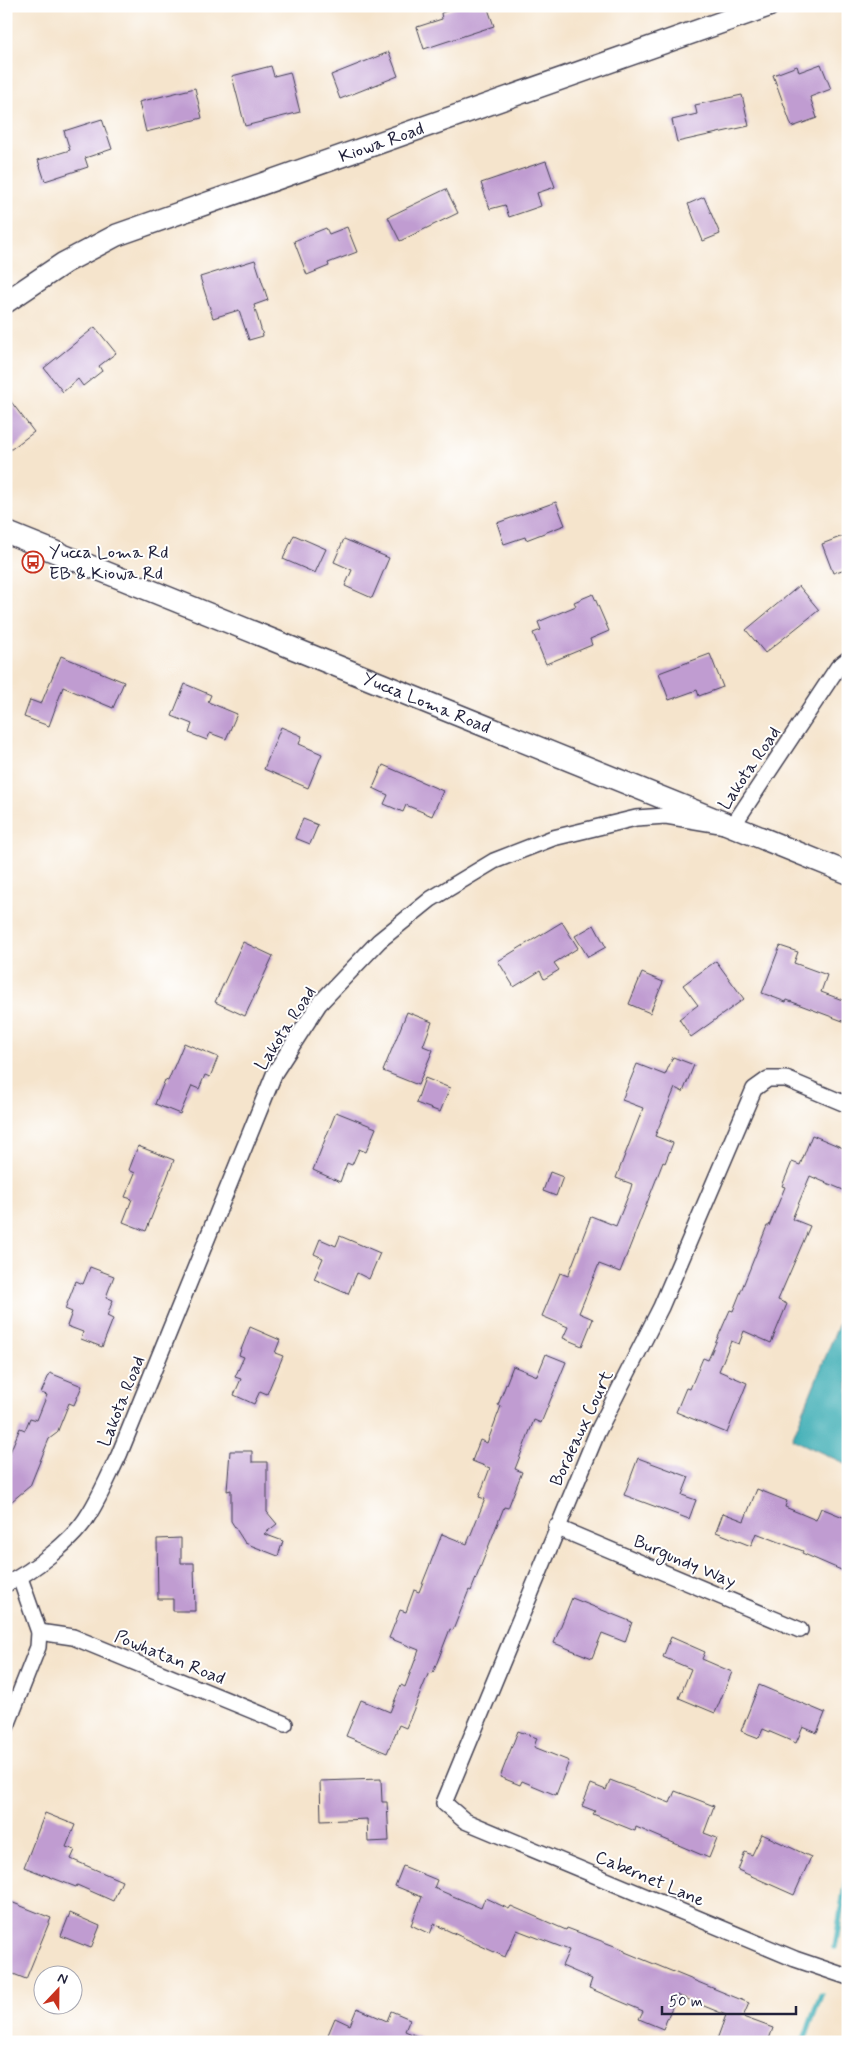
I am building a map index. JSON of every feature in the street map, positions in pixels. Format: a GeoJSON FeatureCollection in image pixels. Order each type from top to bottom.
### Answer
{"type":"FeatureCollection","features":[{"type":"Feature","properties":{"kind":"main road","name":"Kiowa Road"},"geometry":{"type":"LineString","coordinates":[[6,302],[64,263],[117,235],[768,6]]}},
{"type":"Feature","properties":{"kind":"main road","name":"Yucca Loma Road"},"geometry":{"type":"LineString","coordinates":[[6,532],[848,873]]}},
{"type":"Feature","properties":{"kind":"street","name":"Lakota Road"},"geometry":{"type":"LineString","coordinates":[[39,1632],[13,1581],[53,1554],[88,1516],[120,1455],[275,1072],[326,997],[379,941],[431,899],[494,861],[553,838],[629,819],[666,816],[732,827],[838,666],[848,659]]}},
{"type":"Feature","properties":{"kind":"street","name":"Bordeaux Court"},"geometry":{"type":"LineString","coordinates":[[444,1803],[556,1528],[597,1433],[661,1307],[754,1089],[768,1079],[786,1080],[848,1105]]}},
{"type":"Feature","properties":{"kind":"street","name":"Burgundy Way"},"geometry":{"type":"LineString","coordinates":[[556,1528],[800,1630]]}},
{"type":"Feature","properties":{"kind":"street","name":"Powhatan Road"},"geometry":{"type":"LineString","coordinates":[[39,1632],[73,1637],[285,1724]]}},
{"type":"Feature","properties":{"kind":"street"},"geometry":{"type":"LineString","coordinates":[[6,1728],[38,1647],[39,1632]]}},
{"type":"Feature","properties":{"kind":"street","name":"Cabernet Lane"},"geometry":{"type":"LineString","coordinates":[[444,1803],[465,1821],[795,1959],[848,1977]]}},
{"type":"Feature","properties":{"kind":"water"},"geometry":{"type":"Polygon","coordinates":[[[848,1301],[848,1465],[792,1439],[848,1301]]]}},
{"type":"Feature","properties":{"kind":"building"},"geometry":{"type":"Polygon","coordinates":[[[461,6],[487,6],[494,26],[424,49],[417,27],[442,19],[441,13],[461,6]]]}},
{"type":"Feature","properties":{"kind":"building"},"geometry":{"type":"Polygon","coordinates":[[[389,52],[398,76],[340,99],[331,75],[389,52]]]}},
{"type":"Feature","properties":{"kind":"building"},"geometry":{"type":"Polygon","coordinates":[[[821,64],[831,89],[810,97],[817,118],[792,127],[773,75],[797,66],[799,72],[821,64]]]}},
{"type":"Feature","properties":{"kind":"building"},"geometry":{"type":"Polygon","coordinates":[[[271,66],[274,76],[290,72],[300,112],[245,126],[232,76],[271,66]]]}},
{"type":"Feature","properties":{"kind":"building"},"geometry":{"type":"Polygon","coordinates":[[[195,88],[202,118],[146,132],[139,102],[195,88]]]}},
{"type":"Feature","properties":{"kind":"building"},"geometry":{"type":"Polygon","coordinates":[[[742,95],[749,126],[677,142],[672,120],[697,114],[695,105],[742,95]]]}},
{"type":"Feature","properties":{"kind":"building"},"geometry":{"type":"Polygon","coordinates":[[[102,119],[112,149],[85,158],[88,167],[45,181],[38,160],[70,150],[64,131],[102,119]]]}},
{"type":"Feature","properties":{"kind":"building"},"geometry":{"type":"Polygon","coordinates":[[[546,161],[555,187],[537,193],[541,206],[509,217],[505,205],[490,209],[481,183],[546,161]]]}},
{"type":"Feature","properties":{"kind":"building"},"geometry":{"type":"Polygon","coordinates":[[[446,189],[458,213],[400,241],[388,217],[446,189]]]}},
{"type":"Feature","properties":{"kind":"building"},"geometry":{"type":"Polygon","coordinates":[[[704,197],[720,234],[703,241],[688,204],[704,197]]]}},
{"type":"Feature","properties":{"kind":"building"},"geometry":{"type":"Polygon","coordinates":[[[347,227],[357,252],[328,263],[329,266],[307,275],[294,241],[326,228],[329,234],[347,227]]]}},
{"type":"Feature","properties":{"kind":"building"},"geometry":{"type":"Polygon","coordinates":[[[255,260],[268,300],[254,305],[263,336],[249,340],[239,310],[213,318],[200,277],[255,260]]]}},
{"type":"Feature","properties":{"kind":"building"},"geometry":{"type":"Polygon","coordinates":[[[95,327],[116,353],[99,366],[102,371],[83,386],[78,379],[63,392],[44,368],[95,327]]]}},
{"type":"Feature","properties":{"kind":"building"},"geometry":{"type":"Polygon","coordinates":[[[6,395],[34,432],[6,453],[6,395]]]}},
{"type":"Feature","properties":{"kind":"building"},"geometry":{"type":"Polygon","coordinates":[[[556,502],[565,525],[526,540],[525,537],[504,544],[497,523],[556,502]]]}},
{"type":"Feature","properties":{"kind":"building"},"geometry":{"type":"Polygon","coordinates":[[[848,534],[848,568],[833,573],[822,544],[848,534]]]}},
{"type":"Feature","properties":{"kind":"building"},"geometry":{"type":"Polygon","coordinates":[[[294,535],[326,549],[315,573],[283,559],[294,535]]]}},
{"type":"Feature","properties":{"kind":"building"},"geometry":{"type":"Polygon","coordinates":[[[344,539],[389,558],[372,598],[345,586],[352,570],[334,562],[344,539]]]}},
{"type":"Feature","properties":{"kind":"building"},"geometry":{"type":"Polygon","coordinates":[[[799,586],[819,610],[765,653],[746,630],[799,586]]]}},
{"type":"Feature","properties":{"kind":"building"},"geometry":{"type":"Polygon","coordinates":[[[593,594],[609,631],[590,639],[592,645],[546,664],[533,633],[541,630],[538,622],[576,606],[574,602],[593,594]]]}},
{"type":"Feature","properties":{"kind":"building"},"geometry":{"type":"Polygon","coordinates":[[[710,654],[723,687],[699,696],[697,690],[669,700],[659,673],[710,654]]]}},
{"type":"Feature","properties":{"kind":"building"},"geometry":{"type":"Polygon","coordinates":[[[61,656],[124,682],[113,708],[63,687],[49,726],[24,717],[30,700],[41,704],[61,656]]]}},
{"type":"Feature","properties":{"kind":"building"},"geometry":{"type":"Polygon","coordinates":[[[185,684],[211,695],[208,702],[237,714],[226,739],[210,733],[207,740],[189,733],[192,724],[172,716],[185,684]]]}},
{"type":"Feature","properties":{"kind":"building"},"geometry":{"type":"Polygon","coordinates":[[[281,727],[302,736],[299,744],[322,754],[308,788],[264,769],[281,727]]]}},
{"type":"Feature","properties":{"kind":"building"},"geometry":{"type":"Polygon","coordinates":[[[383,765],[443,791],[432,816],[406,805],[403,812],[384,804],[388,795],[373,788],[383,765]]]}},
{"type":"Feature","properties":{"kind":"building"},"geometry":{"type":"Polygon","coordinates":[[[303,819],[318,825],[310,844],[295,838],[303,819]]]}},
{"type":"Feature","properties":{"kind":"building"},"geometry":{"type":"Polygon","coordinates":[[[562,922],[578,948],[554,963],[559,970],[544,979],[540,971],[514,987],[498,961],[562,922]]]}},
{"type":"Feature","properties":{"kind":"building"},"geometry":{"type":"Polygon","coordinates":[[[594,925],[606,947],[588,957],[575,936],[594,925]]]}},
{"type":"Feature","properties":{"kind":"building"},"geometry":{"type":"Polygon","coordinates":[[[243,942],[273,956],[245,1016],[215,1002],[243,942]]]}},
{"type":"Feature","properties":{"kind":"building"},"geometry":{"type":"Polygon","coordinates":[[[780,946],[798,952],[794,963],[827,975],[821,992],[848,1002],[848,1023],[787,1000],[786,1002],[762,993],[780,946]]]}},
{"type":"Feature","properties":{"kind":"building"},"geometry":{"type":"Polygon","coordinates":[[[716,961],[744,999],[691,1037],[679,1019],[698,1005],[683,985],[716,961]]]}},
{"type":"Feature","properties":{"kind":"building"},"geometry":{"type":"Polygon","coordinates":[[[642,973],[663,982],[650,1013],[629,1004],[642,973]]]}},
{"type":"Feature","properties":{"kind":"building"},"geometry":{"type":"Polygon","coordinates":[[[407,1012],[432,1022],[423,1046],[433,1050],[418,1085],[383,1071],[407,1012]]]}},
{"type":"Feature","properties":{"kind":"building"},"geometry":{"type":"Polygon","coordinates":[[[184,1043],[218,1057],[210,1077],[205,1075],[199,1089],[192,1086],[180,1114],[155,1104],[165,1080],[168,1081],[184,1043]]]}},
{"type":"Feature","properties":{"kind":"building"},"geometry":{"type":"Polygon","coordinates":[[[673,1057],[694,1065],[683,1092],[675,1088],[655,1136],[673,1143],[665,1163],[663,1162],[620,1272],[599,1264],[579,1313],[593,1319],[582,1346],[563,1338],[568,1327],[542,1316],[560,1273],[568,1276],[591,1216],[616,1226],[630,1191],[632,1184],[616,1178],[643,1108],[622,1100],[637,1064],[665,1075],[673,1057]]]}},
{"type":"Feature","properties":{"kind":"building"},"geometry":{"type":"Polygon","coordinates":[[[425,1078],[450,1088],[440,1112],[416,1103],[425,1078]]]}},
{"type":"Feature","properties":{"kind":"building"},"geometry":{"type":"Polygon","coordinates":[[[336,1112],[376,1128],[366,1152],[359,1149],[352,1165],[347,1163],[340,1182],[313,1170],[336,1112]]]}},
{"type":"Feature","properties":{"kind":"building"},"geometry":{"type":"Polygon","coordinates":[[[812,1135],[848,1150],[848,1192],[810,1176],[792,1219],[810,1226],[778,1300],[787,1304],[771,1343],[744,1331],[739,1344],[731,1341],[719,1371],[747,1383],[727,1433],[676,1412],[686,1388],[690,1389],[703,1358],[708,1360],[730,1310],[733,1311],[767,1226],[769,1226],[785,1187],[782,1186],[792,1162],[800,1165],[812,1135]]]}},
{"type":"Feature","properties":{"kind":"building"},"geometry":{"type":"Polygon","coordinates":[[[138,1146],[174,1160],[146,1231],[123,1222],[132,1199],[125,1197],[135,1173],[129,1170],[138,1146]]]}},
{"type":"Feature","properties":{"kind":"building"},"geometry":{"type":"Polygon","coordinates":[[[550,1172],[563,1177],[556,1196],[543,1191],[550,1172]]]}},
{"type":"Feature","properties":{"kind":"building"},"geometry":{"type":"Polygon","coordinates":[[[340,1236],[380,1253],[369,1279],[357,1273],[348,1294],[314,1279],[323,1258],[314,1254],[320,1239],[336,1246],[340,1236]]]}},
{"type":"Feature","properties":{"kind":"building"},"geometry":{"type":"Polygon","coordinates":[[[90,1267],[114,1276],[106,1297],[113,1300],[107,1316],[113,1319],[102,1347],[81,1339],[83,1332],[67,1326],[72,1312],[65,1309],[76,1281],[83,1284],[90,1267]]]}},
{"type":"Feature","properties":{"kind":"building"},"geometry":{"type":"Polygon","coordinates":[[[250,1327],[280,1340],[275,1353],[283,1356],[267,1394],[260,1391],[254,1404],[234,1395],[241,1379],[235,1377],[244,1357],[239,1355],[250,1327]]]}},
{"type":"Feature","properties":{"kind":"building"},"geometry":{"type":"Polygon","coordinates":[[[546,1354],[566,1362],[541,1423],[534,1420],[515,1469],[522,1472],[508,1508],[504,1507],[471,1591],[469,1590],[453,1630],[450,1629],[433,1673],[429,1672],[406,1728],[399,1725],[387,1753],[346,1736],[361,1700],[390,1712],[401,1685],[405,1687],[419,1650],[389,1638],[400,1610],[406,1612],[414,1590],[419,1592],[442,1534],[467,1544],[485,1499],[479,1497],[490,1468],[472,1461],[480,1440],[487,1443],[501,1406],[498,1405],[513,1366],[537,1376],[546,1354]]]}},
{"type":"Feature","properties":{"kind":"building"},"geometry":{"type":"Polygon","coordinates":[[[50,1373],[82,1386],[74,1405],[69,1403],[57,1433],[49,1439],[30,1486],[6,1506],[6,1462],[20,1428],[25,1430],[30,1418],[37,1420],[47,1395],[41,1393],[50,1373]]]}},
{"type":"Feature","properties":{"kind":"building"},"geometry":{"type":"Polygon","coordinates":[[[230,1451],[252,1451],[252,1462],[267,1462],[267,1512],[277,1524],[264,1534],[283,1541],[278,1556],[245,1543],[231,1521],[231,1490],[227,1491],[230,1451]]]}},
{"type":"Feature","properties":{"kind":"building"},"geometry":{"type":"Polygon","coordinates":[[[638,1458],[689,1477],[682,1495],[696,1500],[689,1519],[624,1495],[638,1458]]]}},
{"type":"Feature","properties":{"kind":"building"},"geometry":{"type":"Polygon","coordinates":[[[757,1489],[787,1501],[785,1507],[816,1520],[821,1508],[848,1519],[848,1573],[802,1553],[803,1551],[756,1533],[751,1546],[716,1532],[723,1513],[744,1521],[757,1489]]]}},
{"type":"Feature","properties":{"kind":"building"},"geometry":{"type":"Polygon","coordinates":[[[181,1538],[181,1563],[194,1563],[195,1611],[173,1611],[173,1599],[158,1599],[157,1539],[181,1538]]]}},
{"type":"Feature","properties":{"kind":"building"},"geometry":{"type":"Polygon","coordinates":[[[572,1598],[632,1622],[625,1642],[602,1633],[592,1658],[554,1643],[572,1598]]]}},
{"type":"Feature","properties":{"kind":"building"},"geometry":{"type":"Polygon","coordinates":[[[671,1637],[705,1652],[702,1659],[732,1672],[715,1713],[679,1698],[691,1669],[663,1657],[671,1637]]]}},
{"type":"Feature","properties":{"kind":"building"},"geometry":{"type":"Polygon","coordinates":[[[759,1685],[825,1713],[817,1733],[803,1727],[796,1743],[763,1729],[759,1738],[741,1731],[759,1685]]]}},
{"type":"Feature","properties":{"kind":"building"},"geometry":{"type":"Polygon","coordinates":[[[518,1731],[537,1738],[534,1747],[569,1761],[556,1795],[522,1781],[520,1785],[500,1777],[518,1731]]]}},
{"type":"Feature","properties":{"kind":"building"},"geometry":{"type":"Polygon","coordinates":[[[381,1779],[382,1802],[387,1802],[389,1841],[368,1842],[367,1819],[321,1821],[320,1781],[381,1779]]]}},
{"type":"Feature","properties":{"kind":"building"},"geometry":{"type":"Polygon","coordinates":[[[610,1780],[670,1803],[675,1791],[714,1806],[704,1833],[717,1838],[709,1858],[636,1827],[635,1831],[593,1814],[595,1811],[582,1806],[591,1784],[606,1790],[610,1780]]]}},
{"type":"Feature","properties":{"kind":"building"},"geometry":{"type":"Polygon","coordinates":[[[45,1813],[75,1825],[66,1847],[75,1850],[71,1859],[122,1881],[113,1901],[77,1885],[76,1887],[24,1867],[45,1813]]]}},
{"type":"Feature","properties":{"kind":"building"},"geometry":{"type":"Polygon","coordinates":[[[762,1834],[811,1857],[794,1895],[738,1870],[745,1852],[752,1855],[762,1834]]]}},
{"type":"Feature","properties":{"kind":"building"},"geometry":{"type":"Polygon","coordinates":[[[403,1866],[437,1880],[434,1888],[481,1908],[485,1898],[509,1909],[511,1906],[566,1930],[567,1928],[625,1950],[625,1952],[749,2003],[743,2017],[773,2028],[768,2042],[716,2042],[726,2015],[677,1995],[663,2029],[639,2019],[643,2011],[589,1988],[592,1979],[562,1966],[569,1950],[517,1930],[505,1957],[434,1924],[430,1934],[411,1925],[422,1897],[395,1886],[403,1866]]]}},
{"type":"Feature","properties":{"kind":"building"},"geometry":{"type":"Polygon","coordinates":[[[11,1902],[51,1918],[26,1979],[6,1971],[6,1915],[11,1902]]]}},
{"type":"Feature","properties":{"kind":"building"},"geometry":{"type":"Polygon","coordinates":[[[70,1913],[100,1926],[91,1948],[61,1936],[70,1913]]]}},
{"type":"Feature","properties":{"kind":"building"},"geometry":{"type":"Polygon","coordinates":[[[357,2008],[387,2021],[391,2011],[410,2019],[405,2031],[431,2042],[339,2042],[327,2037],[335,2018],[350,2025],[357,2008]]]}},
{"type":"Feature","properties":{"kind":"waterway"},"geometry":{"type":"LineString","coordinates":[[835,1947],[848,1868]]}},
{"type":"Feature","properties":{"kind":"waterway"},"geometry":{"type":"LineString","coordinates":[[803,2042],[821,1995]]}},
{"type":"Feature","properties":{"kind":"place","name":"Yucca Loma Rd EB & Kiowa Rd"},"geometry":{"type":"Point","coordinates":[33,562]}}]}
